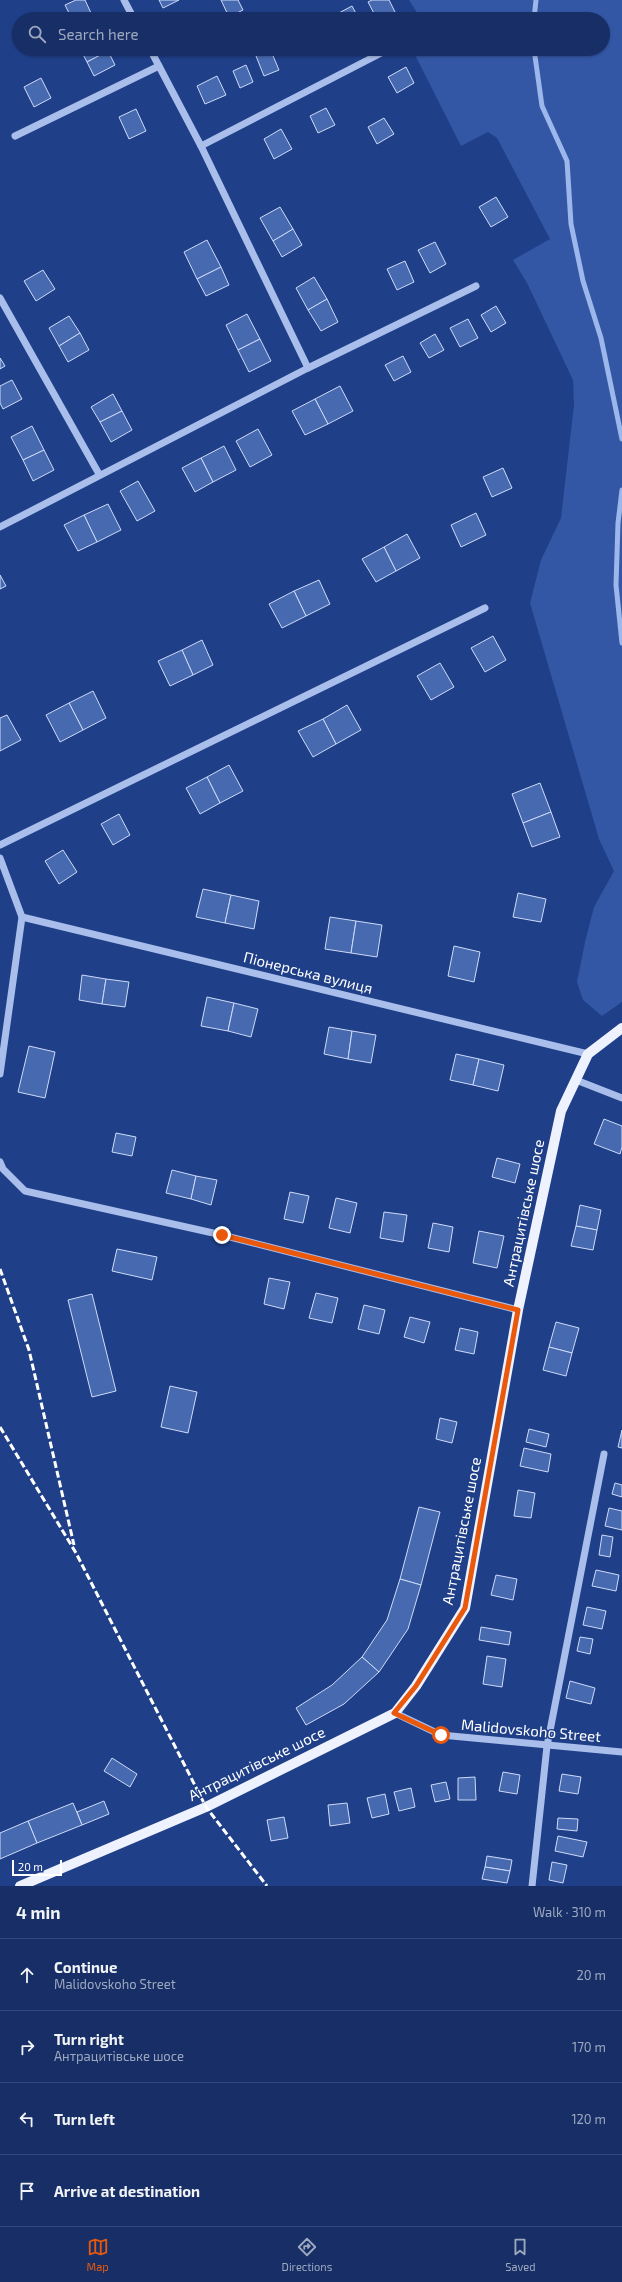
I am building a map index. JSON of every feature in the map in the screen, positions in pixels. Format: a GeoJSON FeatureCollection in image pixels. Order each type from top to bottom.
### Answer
{"type":"FeatureCollection","features":[{"type":"Feature","properties":{"kind":"main road"},"geometry":{"type":"LineString","coordinates":[[588,1054],[622,1028]]}},
{"type":"Feature","properties":{"kind":"main road","name":"Антрацитівське шосе"},"geometry":{"type":"LineString","coordinates":[[20,1886],[206,1807],[394,1713],[416,1686],[465,1608],[518,1310],[561,1111],[588,1054]]}},
{"type":"Feature","properties":{"kind":"street"},"geometry":{"type":"LineString","coordinates":[[124,0],[130,12]]}},
{"type":"Feature","properties":{"kind":"street"},"geometry":{"type":"LineString","coordinates":[[154,56],[201,146],[308,368]]}},
{"type":"Feature","properties":{"kind":"street"},"geometry":{"type":"LineString","coordinates":[[201,146],[375,56]]}},
{"type":"Feature","properties":{"kind":"street"},"geometry":{"type":"LineString","coordinates":[[15,136],[159,66]]}},
{"type":"Feature","properties":{"kind":"street"},"geometry":{"type":"LineString","coordinates":[[0,526],[308,368],[476,286]]}},
{"type":"Feature","properties":{"kind":"street"},"geometry":{"type":"LineString","coordinates":[[0,298],[99,474]]}},
{"type":"Feature","properties":{"kind":"street"},"geometry":{"type":"LineString","coordinates":[[0,845],[485,608]]}},
{"type":"Feature","properties":{"kind":"street"},"geometry":{"type":"LineString","coordinates":[[0,858],[22,917],[0,1074]]}},
{"type":"Feature","properties":{"kind":"street","name":"Піонерська вулиця"},"geometry":{"type":"LineString","coordinates":[[22,917],[588,1054]]}},
{"type":"Feature","properties":{"kind":"street"},"geometry":{"type":"LineString","coordinates":[[576,1080],[622,1098]]}},
{"type":"Feature","properties":{"kind":"street"},"geometry":{"type":"LineString","coordinates":[[0,1162],[3,1169],[25,1190],[222,1235],[518,1310]]}},
{"type":"Feature","properties":{"kind":"street"},"geometry":{"type":"LineString","coordinates":[[532,1886],[547,1746],[604,1454]]}},
{"type":"Feature","properties":{"kind":"street","name":"Malidovskoho Street"},"geometry":{"type":"LineString","coordinates":[[394,1713],[441,1735],[622,1752]]}},
{"type":"Feature","properties":{"kind":"shaded area"},"geometry":{"type":"Polygon","coordinates":[[[409,0],[622,0],[622,1002],[602,1016],[583,1000],[577,982],[594,907],[614,871],[599,839],[530,603],[541,560],[561,518],[574,405],[573,380],[527,283],[513,260],[550,239],[497,138],[488,132],[461,146],[416,56],[610,56],[610,12],[417,12],[409,0]]]}},
{"type":"Feature","properties":{"kind":"building"},"geometry":{"type":"Polygon","coordinates":[[[76,0],[85,0],[91,12],[68,12],[65,5],[76,0]]]}},
{"type":"Feature","properties":{"kind":"building"},"geometry":{"type":"Polygon","coordinates":[[[159,0],[179,0],[163,8],[159,0]]]}},
{"type":"Feature","properties":{"kind":"building"},"geometry":{"type":"Polygon","coordinates":[[[221,0],[238,0],[243,10],[239,12],[227,12],[221,0]]]}},
{"type":"Feature","properties":{"kind":"building"},"geometry":{"type":"Polygon","coordinates":[[[372,0],[389,0],[395,12],[373,12],[368,2],[372,0]]]}},
{"type":"Feature","properties":{"kind":"building"},"geometry":{"type":"Polygon","coordinates":[[[352,6],[355,12],[341,12],[352,6]]]}},
{"type":"Feature","properties":{"kind":"building"},"geometry":{"type":"Polygon","coordinates":[[[84,56],[98,56],[87,62],[84,56]]]}},
{"type":"Feature","properties":{"kind":"building"},"geometry":{"type":"Polygon","coordinates":[[[98,56],[110,56],[115,65],[94,76],[87,62],[98,56]]]}},
{"type":"Feature","properties":{"kind":"building"},"geometry":{"type":"Polygon","coordinates":[[[256,56],[273,56],[279,70],[264,76],[256,56]]]}},
{"type":"Feature","properties":{"kind":"building"},"geometry":{"type":"Polygon","coordinates":[[[246,65],[253,82],[240,88],[233,71],[246,65]]]}},
{"type":"Feature","properties":{"kind":"building"},"geometry":{"type":"Polygon","coordinates":[[[406,67],[414,83],[397,93],[388,77],[406,67]]]}},
{"type":"Feature","properties":{"kind":"building"},"geometry":{"type":"Polygon","coordinates":[[[217,76],[226,95],[205,104],[197,86],[217,76]]]}},
{"type":"Feature","properties":{"kind":"building"},"geometry":{"type":"Polygon","coordinates":[[[41,78],[51,98],[34,107],[24,87],[41,78]]]}},
{"type":"Feature","properties":{"kind":"building"},"geometry":{"type":"Polygon","coordinates":[[[326,108],[335,125],[318,133],[310,116],[326,108]]]}},
{"type":"Feature","properties":{"kind":"building"},"geometry":{"type":"Polygon","coordinates":[[[136,109],[146,131],[129,139],[119,117],[136,109]]]}},
{"type":"Feature","properties":{"kind":"building"},"geometry":{"type":"Polygon","coordinates":[[[384,118],[394,134],[377,144],[368,127],[384,118]]]}},
{"type":"Feature","properties":{"kind":"building"},"geometry":{"type":"Polygon","coordinates":[[[281,129],[292,149],[274,159],[264,139],[281,129]]]}},
{"type":"Feature","properties":{"kind":"building"},"geometry":{"type":"Polygon","coordinates":[[[496,197],[508,217],[491,227],[479,207],[496,197]]]}},
{"type":"Feature","properties":{"kind":"building"},"geometry":{"type":"Polygon","coordinates":[[[280,207],[293,229],[273,241],[260,218],[280,207]]]}},
{"type":"Feature","properties":{"kind":"building"},"geometry":{"type":"Polygon","coordinates":[[[293,229],[302,245],[282,257],[273,241],[293,229]]]}},
{"type":"Feature","properties":{"kind":"building"},"geometry":{"type":"Polygon","coordinates":[[[207,240],[221,267],[197,279],[184,252],[207,240]]]}},
{"type":"Feature","properties":{"kind":"building"},"geometry":{"type":"Polygon","coordinates":[[[435,242],[446,264],[430,273],[418,250],[435,242]]]}},
{"type":"Feature","properties":{"kind":"building"},"geometry":{"type":"Polygon","coordinates":[[[405,261],[414,282],[397,290],[387,269],[405,261]]]}},
{"type":"Feature","properties":{"kind":"building"},"geometry":{"type":"Polygon","coordinates":[[[221,267],[229,285],[206,296],[197,279],[221,267]]]}},
{"type":"Feature","properties":{"kind":"building"},"geometry":{"type":"Polygon","coordinates":[[[43,270],[55,289],[36,301],[24,281],[43,270]]]}},
{"type":"Feature","properties":{"kind":"building"},"geometry":{"type":"Polygon","coordinates":[[[314,277],[327,299],[308,310],[296,288],[314,277]]]}},
{"type":"Feature","properties":{"kind":"building"},"geometry":{"type":"Polygon","coordinates":[[[327,299],[338,322],[321,331],[308,310],[327,299]]]}},
{"type":"Feature","properties":{"kind":"building"},"geometry":{"type":"Polygon","coordinates":[[[496,306],[506,323],[491,332],[481,315],[496,306]]]}},
{"type":"Feature","properties":{"kind":"building"},"geometry":{"type":"Polygon","coordinates":[[[247,314],[260,339],[238,350],[226,325],[247,314]]]}},
{"type":"Feature","properties":{"kind":"building"},"geometry":{"type":"Polygon","coordinates":[[[69,316],[80,333],[59,346],[49,328],[69,316]]]}},
{"type":"Feature","properties":{"kind":"building"},"geometry":{"type":"Polygon","coordinates":[[[468,319],[478,338],[460,347],[450,328],[468,319]]]}},
{"type":"Feature","properties":{"kind":"building"},"geometry":{"type":"Polygon","coordinates":[[[80,333],[89,350],[68,362],[59,346],[80,333]]]}},
{"type":"Feature","properties":{"kind":"building"},"geometry":{"type":"Polygon","coordinates":[[[435,334],[444,350],[429,358],[420,343],[435,334]]]}},
{"type":"Feature","properties":{"kind":"building"},"geometry":{"type":"Polygon","coordinates":[[[260,339],[271,361],[249,372],[238,350],[260,339]]]}},
{"type":"Feature","properties":{"kind":"building"},"geometry":{"type":"Polygon","coordinates":[[[403,356],[411,372],[394,381],[385,365],[403,356]]]}},
{"type":"Feature","properties":{"kind":"building"},"geometry":{"type":"Polygon","coordinates":[[[0,358],[5,366],[0,369],[0,358]]]}},
{"type":"Feature","properties":{"kind":"building"},"geometry":{"type":"Polygon","coordinates":[[[12,380],[22,399],[3,409],[0,403],[0,386],[12,380]]]}},
{"type":"Feature","properties":{"kind":"building"},"geometry":{"type":"Polygon","coordinates":[[[340,386],[353,411],[328,424],[315,399],[340,386]]]}},
{"type":"Feature","properties":{"kind":"building"},"geometry":{"type":"Polygon","coordinates":[[[113,394],[122,411],[100,422],[91,407],[113,394]]]}},
{"type":"Feature","properties":{"kind":"building"},"geometry":{"type":"Polygon","coordinates":[[[315,399],[328,424],[305,435],[292,411],[315,399]]]}},
{"type":"Feature","properties":{"kind":"building"},"geometry":{"type":"Polygon","coordinates":[[[122,411],[132,430],[111,442],[100,422],[122,411]]]}},
{"type":"Feature","properties":{"kind":"building"},"geometry":{"type":"Polygon","coordinates":[[[32,426],[44,450],[23,460],[11,437],[32,426]]]}},
{"type":"Feature","properties":{"kind":"building"},"geometry":{"type":"Polygon","coordinates":[[[258,429],[272,455],[250,467],[236,441],[258,429]]]}},
{"type":"Feature","properties":{"kind":"building"},"geometry":{"type":"Polygon","coordinates":[[[224,446],[236,470],[213,482],[201,458],[224,446]]]}},
{"type":"Feature","properties":{"kind":"building"},"geometry":{"type":"Polygon","coordinates":[[[44,450],[54,470],[33,481],[23,460],[44,450]]]}},
{"type":"Feature","properties":{"kind":"building"},"geometry":{"type":"Polygon","coordinates":[[[201,458],[213,482],[195,492],[182,468],[201,458]]]}},
{"type":"Feature","properties":{"kind":"building"},"geometry":{"type":"Polygon","coordinates":[[[503,468],[512,488],[492,497],[483,477],[503,468]]]}},
{"type":"Feature","properties":{"kind":"building"},"geometry":{"type":"Polygon","coordinates":[[[138,481],[155,511],[137,521],[120,491],[138,481]]]}},
{"type":"Feature","properties":{"kind":"building"},"geometry":{"type":"Polygon","coordinates":[[[108,504],[121,530],[97,542],[84,515],[108,504]]]}},
{"type":"Feature","properties":{"kind":"building"},"geometry":{"type":"Polygon","coordinates":[[[476,513],[486,535],[461,547],[451,525],[476,513]]]}},
{"type":"Feature","properties":{"kind":"building"},"geometry":{"type":"Polygon","coordinates":[[[84,515],[97,542],[78,551],[64,525],[84,515]]]}},
{"type":"Feature","properties":{"kind":"building"},"geometry":{"type":"Polygon","coordinates":[[[407,534],[420,558],[396,571],[384,547],[407,534]]]}},
{"type":"Feature","properties":{"kind":"building"},"geometry":{"type":"Polygon","coordinates":[[[384,547],[396,571],[376,582],[362,559],[384,547]]]}},
{"type":"Feature","properties":{"kind":"building"},"geometry":{"type":"Polygon","coordinates":[[[0,575],[6,586],[0,589],[0,575]]]}},
{"type":"Feature","properties":{"kind":"building"},"geometry":{"type":"Polygon","coordinates":[[[319,580],[330,604],[306,616],[294,591],[319,580]]]}},
{"type":"Feature","properties":{"kind":"building"},"geometry":{"type":"Polygon","coordinates":[[[294,591],[306,616],[282,628],[269,604],[294,591]]]}},
{"type":"Feature","properties":{"kind":"building"},"geometry":{"type":"Polygon","coordinates":[[[493,636],[506,660],[485,672],[471,648],[493,636]]]}},
{"type":"Feature","properties":{"kind":"building"},"geometry":{"type":"Polygon","coordinates":[[[202,640],[213,665],[193,675],[182,650],[202,640]]]}},
{"type":"Feature","properties":{"kind":"building"},"geometry":{"type":"Polygon","coordinates":[[[182,650],[193,675],[170,686],[158,661],[182,650]]]}},
{"type":"Feature","properties":{"kind":"building"},"geometry":{"type":"Polygon","coordinates":[[[440,663],[454,687],[431,700],[417,676],[440,663]]]}},
{"type":"Feature","properties":{"kind":"building"},"geometry":{"type":"Polygon","coordinates":[[[93,691],[106,718],[83,730],[69,703],[93,691]]]}},
{"type":"Feature","properties":{"kind":"building"},"geometry":{"type":"Polygon","coordinates":[[[69,703],[83,730],[60,742],[46,715],[69,703]]]}},
{"type":"Feature","properties":{"kind":"building"},"geometry":{"type":"Polygon","coordinates":[[[347,705],[361,730],[336,744],[323,719],[347,705]]]}},
{"type":"Feature","properties":{"kind":"building"},"geometry":{"type":"Polygon","coordinates":[[[7,715],[21,740],[0,751],[0,718],[7,715]]]}},
{"type":"Feature","properties":{"kind":"building"},"geometry":{"type":"Polygon","coordinates":[[[323,719],[336,744],[313,757],[298,731],[323,719]]]}},
{"type":"Feature","properties":{"kind":"building"},"geometry":{"type":"Polygon","coordinates":[[[229,765],[243,791],[220,803],[207,777],[229,765]]]}},
{"type":"Feature","properties":{"kind":"building"},"geometry":{"type":"Polygon","coordinates":[[[207,777],[220,803],[200,814],[186,788],[207,777]]]}},
{"type":"Feature","properties":{"kind":"building"},"geometry":{"type":"Polygon","coordinates":[[[540,783],[551,812],[523,823],[512,794],[540,783]]]}},
{"type":"Feature","properties":{"kind":"building"},"geometry":{"type":"Polygon","coordinates":[[[551,812],[560,837],[532,847],[523,823],[551,812]]]}},
{"type":"Feature","properties":{"kind":"building"},"geometry":{"type":"Polygon","coordinates":[[[119,814],[130,835],[113,845],[101,824],[119,814]]]}},
{"type":"Feature","properties":{"kind":"building"},"geometry":{"type":"Polygon","coordinates":[[[63,850],[77,872],[59,884],[45,861],[63,850]]]}},
{"type":"Feature","properties":{"kind":"building"},"geometry":{"type":"Polygon","coordinates":[[[203,889],[231,895],[225,923],[196,917],[203,889]]]}},
{"type":"Feature","properties":{"kind":"building"},"geometry":{"type":"Polygon","coordinates":[[[518,893],[546,899],[541,922],[513,917],[518,893]]]}},
{"type":"Feature","properties":{"kind":"building"},"geometry":{"type":"Polygon","coordinates":[[[231,895],[259,901],[254,929],[225,923],[231,895]]]}},
{"type":"Feature","properties":{"kind":"building"},"geometry":{"type":"Polygon","coordinates":[[[330,917],[356,921],[351,953],[325,949],[330,917]]]}},
{"type":"Feature","properties":{"kind":"building"},"geometry":{"type":"Polygon","coordinates":[[[356,921],[382,925],[377,957],[351,953],[356,921]]]}},
{"type":"Feature","properties":{"kind":"building"},"geometry":{"type":"Polygon","coordinates":[[[454,946],[480,952],[474,982],[448,976],[454,946]]]}},
{"type":"Feature","properties":{"kind":"building"},"geometry":{"type":"Polygon","coordinates":[[[82,975],[106,979],[102,1004],[79,1000],[82,975]]]}},
{"type":"Feature","properties":{"kind":"building"},"geometry":{"type":"Polygon","coordinates":[[[106,979],[129,982],[125,1007],[102,1004],[106,979]]]}},
{"type":"Feature","properties":{"kind":"building"},"geometry":{"type":"Polygon","coordinates":[[[207,997],[234,1003],[228,1031],[201,1026],[207,997]]]}},
{"type":"Feature","properties":{"kind":"building"},"geometry":{"type":"Polygon","coordinates":[[[234,1003],[258,1009],[251,1037],[228,1031],[234,1003]]]}},
{"type":"Feature","properties":{"kind":"building"},"geometry":{"type":"Polygon","coordinates":[[[329,1027],[352,1031],[348,1059],[324,1054],[329,1027]]]}},
{"type":"Feature","properties":{"kind":"building"},"geometry":{"type":"Polygon","coordinates":[[[352,1031],[376,1035],[371,1063],[348,1059],[352,1031]]]}},
{"type":"Feature","properties":{"kind":"building"},"geometry":{"type":"Polygon","coordinates":[[[29,1046],[55,1052],[45,1098],[18,1092],[29,1046]]]}},
{"type":"Feature","properties":{"kind":"building"},"geometry":{"type":"Polygon","coordinates":[[[456,1054],[479,1059],[473,1085],[450,1080],[456,1054]]]}},
{"type":"Feature","properties":{"kind":"building"},"geometry":{"type":"Polygon","coordinates":[[[479,1059],[504,1065],[498,1091],[473,1085],[479,1059]]]}},
{"type":"Feature","properties":{"kind":"building"},"geometry":{"type":"Polygon","coordinates":[[[604,1119],[622,1126],[622,1147],[620,1154],[594,1144],[604,1119]]]}},
{"type":"Feature","properties":{"kind":"building"},"geometry":{"type":"Polygon","coordinates":[[[116,1133],[136,1137],[132,1156],[112,1152],[116,1133]]]}},
{"type":"Feature","properties":{"kind":"building"},"geometry":{"type":"Polygon","coordinates":[[[497,1158],[520,1164],[515,1183],[492,1177],[497,1158]]]}},
{"type":"Feature","properties":{"kind":"building"},"geometry":{"type":"Polygon","coordinates":[[[172,1170],[196,1176],[191,1199],[166,1193],[172,1170]]]}},
{"type":"Feature","properties":{"kind":"building"},"geometry":{"type":"Polygon","coordinates":[[[196,1176],[217,1180],[211,1205],[191,1199],[196,1176]]]}},
{"type":"Feature","properties":{"kind":"building"},"geometry":{"type":"Polygon","coordinates":[[[290,1192],[309,1196],[303,1223],[284,1219],[290,1192]]]}},
{"type":"Feature","properties":{"kind":"building"},"geometry":{"type":"Polygon","coordinates":[[[336,1198],[357,1203],[350,1233],[329,1228],[336,1198]]]}},
{"type":"Feature","properties":{"kind":"building"},"geometry":{"type":"Polygon","coordinates":[[[580,1205],[601,1210],[597,1230],[576,1226],[580,1205]]]}},
{"type":"Feature","properties":{"kind":"building"},"geometry":{"type":"Polygon","coordinates":[[[384,1212],[407,1215],[403,1242],[380,1238],[384,1212]]]}},
{"type":"Feature","properties":{"kind":"building"},"geometry":{"type":"Polygon","coordinates":[[[433,1223],[453,1227],[449,1252],[428,1248],[433,1223]]]}},
{"type":"Feature","properties":{"kind":"building"},"geometry":{"type":"Polygon","coordinates":[[[576,1226],[597,1230],[593,1250],[571,1246],[576,1226]]]}},
{"type":"Feature","properties":{"kind":"building"},"geometry":{"type":"Polygon","coordinates":[[[479,1231],[504,1236],[497,1268],[473,1263],[479,1231]]]}},
{"type":"Feature","properties":{"kind":"building"},"geometry":{"type":"Polygon","coordinates":[[[117,1249],[157,1257],[152,1280],[112,1271],[117,1249]]]}},
{"type":"Feature","properties":{"kind":"building"},"geometry":{"type":"Polygon","coordinates":[[[269,1278],[290,1282],[284,1309],[264,1304],[269,1278]]]}},
{"type":"Feature","properties":{"kind":"building"},"geometry":{"type":"Polygon","coordinates":[[[316,1293],[338,1298],[332,1323],[309,1318],[316,1293]]]}},
{"type":"Feature","properties":{"kind":"building"},"geometry":{"type":"Polygon","coordinates":[[[92,1294],[116,1391],[92,1397],[68,1300],[92,1294]]]}},
{"type":"Feature","properties":{"kind":"building"},"geometry":{"type":"Polygon","coordinates":[[[364,1305],[385,1310],[379,1334],[358,1329],[364,1305]]]}},
{"type":"Feature","properties":{"kind":"building"},"geometry":{"type":"Polygon","coordinates":[[[410,1317],[430,1322],[424,1343],[404,1337],[410,1317]]]}},
{"type":"Feature","properties":{"kind":"building"},"geometry":{"type":"Polygon","coordinates":[[[556,1322],[579,1328],[572,1353],[549,1347],[556,1322]]]}},
{"type":"Feature","properties":{"kind":"building"},"geometry":{"type":"Polygon","coordinates":[[[460,1328],[478,1332],[474,1354],[455,1350],[460,1328]]]}},
{"type":"Feature","properties":{"kind":"building"},"geometry":{"type":"Polygon","coordinates":[[[549,1347],[572,1353],[566,1376],[543,1370],[549,1347]]]}},
{"type":"Feature","properties":{"kind":"building"},"geometry":{"type":"Polygon","coordinates":[[[170,1386],[197,1392],[188,1433],[161,1427],[170,1386]]]}},
{"type":"Feature","properties":{"kind":"building"},"geometry":{"type":"Polygon","coordinates":[[[440,1418],[457,1422],[452,1443],[436,1439],[440,1418]]]}},
{"type":"Feature","properties":{"kind":"building"},"geometry":{"type":"Polygon","coordinates":[[[529,1429],[549,1434],[546,1447],[526,1442],[529,1429]]]}},
{"type":"Feature","properties":{"kind":"building"},"geometry":{"type":"Polygon","coordinates":[[[622,1430],[622,1448],[618,1447],[622,1430]]]}},
{"type":"Feature","properties":{"kind":"building"},"geometry":{"type":"Polygon","coordinates":[[[524,1448],[551,1454],[548,1472],[520,1466],[524,1448]]]}},
{"type":"Feature","properties":{"kind":"building"},"geometry":{"type":"Polygon","coordinates":[[[615,1483],[622,1485],[622,1497],[612,1494],[615,1483]]]}},
{"type":"Feature","properties":{"kind":"building"},"geometry":{"type":"Polygon","coordinates":[[[518,1490],[535,1493],[531,1518],[514,1516],[518,1490]]]}},
{"type":"Feature","properties":{"kind":"building"},"geometry":{"type":"Polygon","coordinates":[[[419,1507],[440,1512],[421,1585],[400,1579],[419,1507]]]}},
{"type":"Feature","properties":{"kind":"building"},"geometry":{"type":"Polygon","coordinates":[[[609,1508],[622,1511],[622,1530],[605,1526],[609,1508]]]}},
{"type":"Feature","properties":{"kind":"building"},"geometry":{"type":"Polygon","coordinates":[[[602,1535],[613,1537],[610,1557],[599,1555],[602,1535]]]}},
{"type":"Feature","properties":{"kind":"building"},"geometry":{"type":"Polygon","coordinates":[[[596,1570],[619,1575],[616,1591],[592,1586],[596,1570]]]}},
{"type":"Feature","properties":{"kind":"building"},"geometry":{"type":"Polygon","coordinates":[[[496,1575],[517,1579],[513,1600],[491,1595],[496,1575]]]}},
{"type":"Feature","properties":{"kind":"building"},"geometry":{"type":"Polygon","coordinates":[[[400,1579],[421,1585],[408,1629],[379,1672],[362,1657],[387,1620],[400,1579]]]}},
{"type":"Feature","properties":{"kind":"building"},"geometry":{"type":"Polygon","coordinates":[[[587,1607],[606,1611],[602,1629],[583,1625],[587,1607]]]}},
{"type":"Feature","properties":{"kind":"building"},"geometry":{"type":"Polygon","coordinates":[[[481,1627],[511,1632],[509,1645],[479,1640],[481,1627]]]}},
{"type":"Feature","properties":{"kind":"building"},"geometry":{"type":"Polygon","coordinates":[[[580,1637],[593,1639],[590,1654],[577,1651],[580,1637]]]}},
{"type":"Feature","properties":{"kind":"building"},"geometry":{"type":"Polygon","coordinates":[[[487,1656],[506,1659],[502,1687],[483,1684],[487,1656]]]}},
{"type":"Feature","properties":{"kind":"building"},"geometry":{"type":"Polygon","coordinates":[[[362,1657],[379,1672],[344,1704],[306,1725],[296,1708],[332,1685],[362,1657]]]}},
{"type":"Feature","properties":{"kind":"building"},"geometry":{"type":"Polygon","coordinates":[[[570,1681],[595,1688],[591,1704],[566,1698],[570,1681]]]}},
{"type":"Feature","properties":{"kind":"building"},"geometry":{"type":"Polygon","coordinates":[[[112,1758],[137,1774],[130,1787],[104,1771],[112,1758]]]}},
{"type":"Feature","properties":{"kind":"building"},"geometry":{"type":"Polygon","coordinates":[[[503,1772],[520,1775],[517,1794],[499,1791],[503,1772]]]}},
{"type":"Feature","properties":{"kind":"building"},"geometry":{"type":"Polygon","coordinates":[[[562,1774],[581,1777],[578,1794],[559,1791],[562,1774]]]}},
{"type":"Feature","properties":{"kind":"building"},"geometry":{"type":"Polygon","coordinates":[[[475,1777],[476,1800],[458,1800],[458,1778],[475,1777]]]}},
{"type":"Feature","properties":{"kind":"building"},"geometry":{"type":"Polygon","coordinates":[[[446,1782],[450,1799],[435,1802],[431,1785],[446,1782]]]}},
{"type":"Feature","properties":{"kind":"building"},"geometry":{"type":"Polygon","coordinates":[[[411,1788],[415,1807],[399,1811],[394,1792],[411,1788]]]}},
{"type":"Feature","properties":{"kind":"building"},"geometry":{"type":"Polygon","coordinates":[[[385,1794],[389,1814],[372,1818],[367,1798],[385,1794]]]}},
{"type":"Feature","properties":{"kind":"building"},"geometry":{"type":"Polygon","coordinates":[[[104,1801],[109,1814],[82,1825],[77,1812],[104,1801]]]}},
{"type":"Feature","properties":{"kind":"building"},"geometry":{"type":"Polygon","coordinates":[[[73,1803],[82,1825],[37,1843],[28,1821],[73,1803]]]}},
{"type":"Feature","properties":{"kind":"building"},"geometry":{"type":"Polygon","coordinates":[[[347,1803],[350,1823],[330,1826],[328,1805],[347,1803]]]}},
{"type":"Feature","properties":{"kind":"building"},"geometry":{"type":"Polygon","coordinates":[[[284,1817],[288,1838],[271,1841],[267,1820],[284,1817]]]}},
{"type":"Feature","properties":{"kind":"building"},"geometry":{"type":"Polygon","coordinates":[[[558,1818],[578,1819],[577,1831],[557,1829],[558,1818]]]}},
{"type":"Feature","properties":{"kind":"building"},"geometry":{"type":"Polygon","coordinates":[[[28,1821],[37,1843],[0,1859],[0,1833],[28,1821]]]}},
{"type":"Feature","properties":{"kind":"building"},"geometry":{"type":"Polygon","coordinates":[[[558,1836],[587,1842],[583,1857],[555,1851],[558,1836]]]}},
{"type":"Feature","properties":{"kind":"building"},"geometry":{"type":"Polygon","coordinates":[[[487,1856],[512,1860],[510,1871],[485,1867],[487,1856]]]}},
{"type":"Feature","properties":{"kind":"building"},"geometry":{"type":"Polygon","coordinates":[[[552,1862],[567,1865],[563,1883],[549,1880],[552,1862]]]}},
{"type":"Feature","properties":{"kind":"building"},"geometry":{"type":"Polygon","coordinates":[[[485,1867],[510,1871],[507,1883],[482,1879],[485,1867]]]}},
{"type":"Feature","properties":{"kind":"waterway"},"geometry":{"type":"LineString","coordinates":[[535,12],[536,0]]}},
{"type":"Feature","properties":{"kind":"waterway"},"geometry":{"type":"LineString","coordinates":[[535,56],[542,106],[567,161],[571,224],[583,281],[601,338],[622,439]]}},
{"type":"Feature","properties":{"kind":"waterway"},"geometry":{"type":"LineString","coordinates":[[622,490],[618,523],[616,585],[622,643]]}},
{"type":"Feature","properties":{"kind":"railway"},"geometry":{"type":"LineString","coordinates":[[0,1269],[29,1350],[74,1545]]}},
{"type":"Feature","properties":{"kind":"railway"},"geometry":{"type":"LineString","coordinates":[[0,1427],[76,1553],[206,1807],[267,1886]]}},
{"type":"Feature","properties":{"kind":"route"},"geometry":{"type":"LineString","coordinates":[[222,1235],[518,1310],[465,1608],[416,1686],[394,1713],[441,1735]]}}]}
